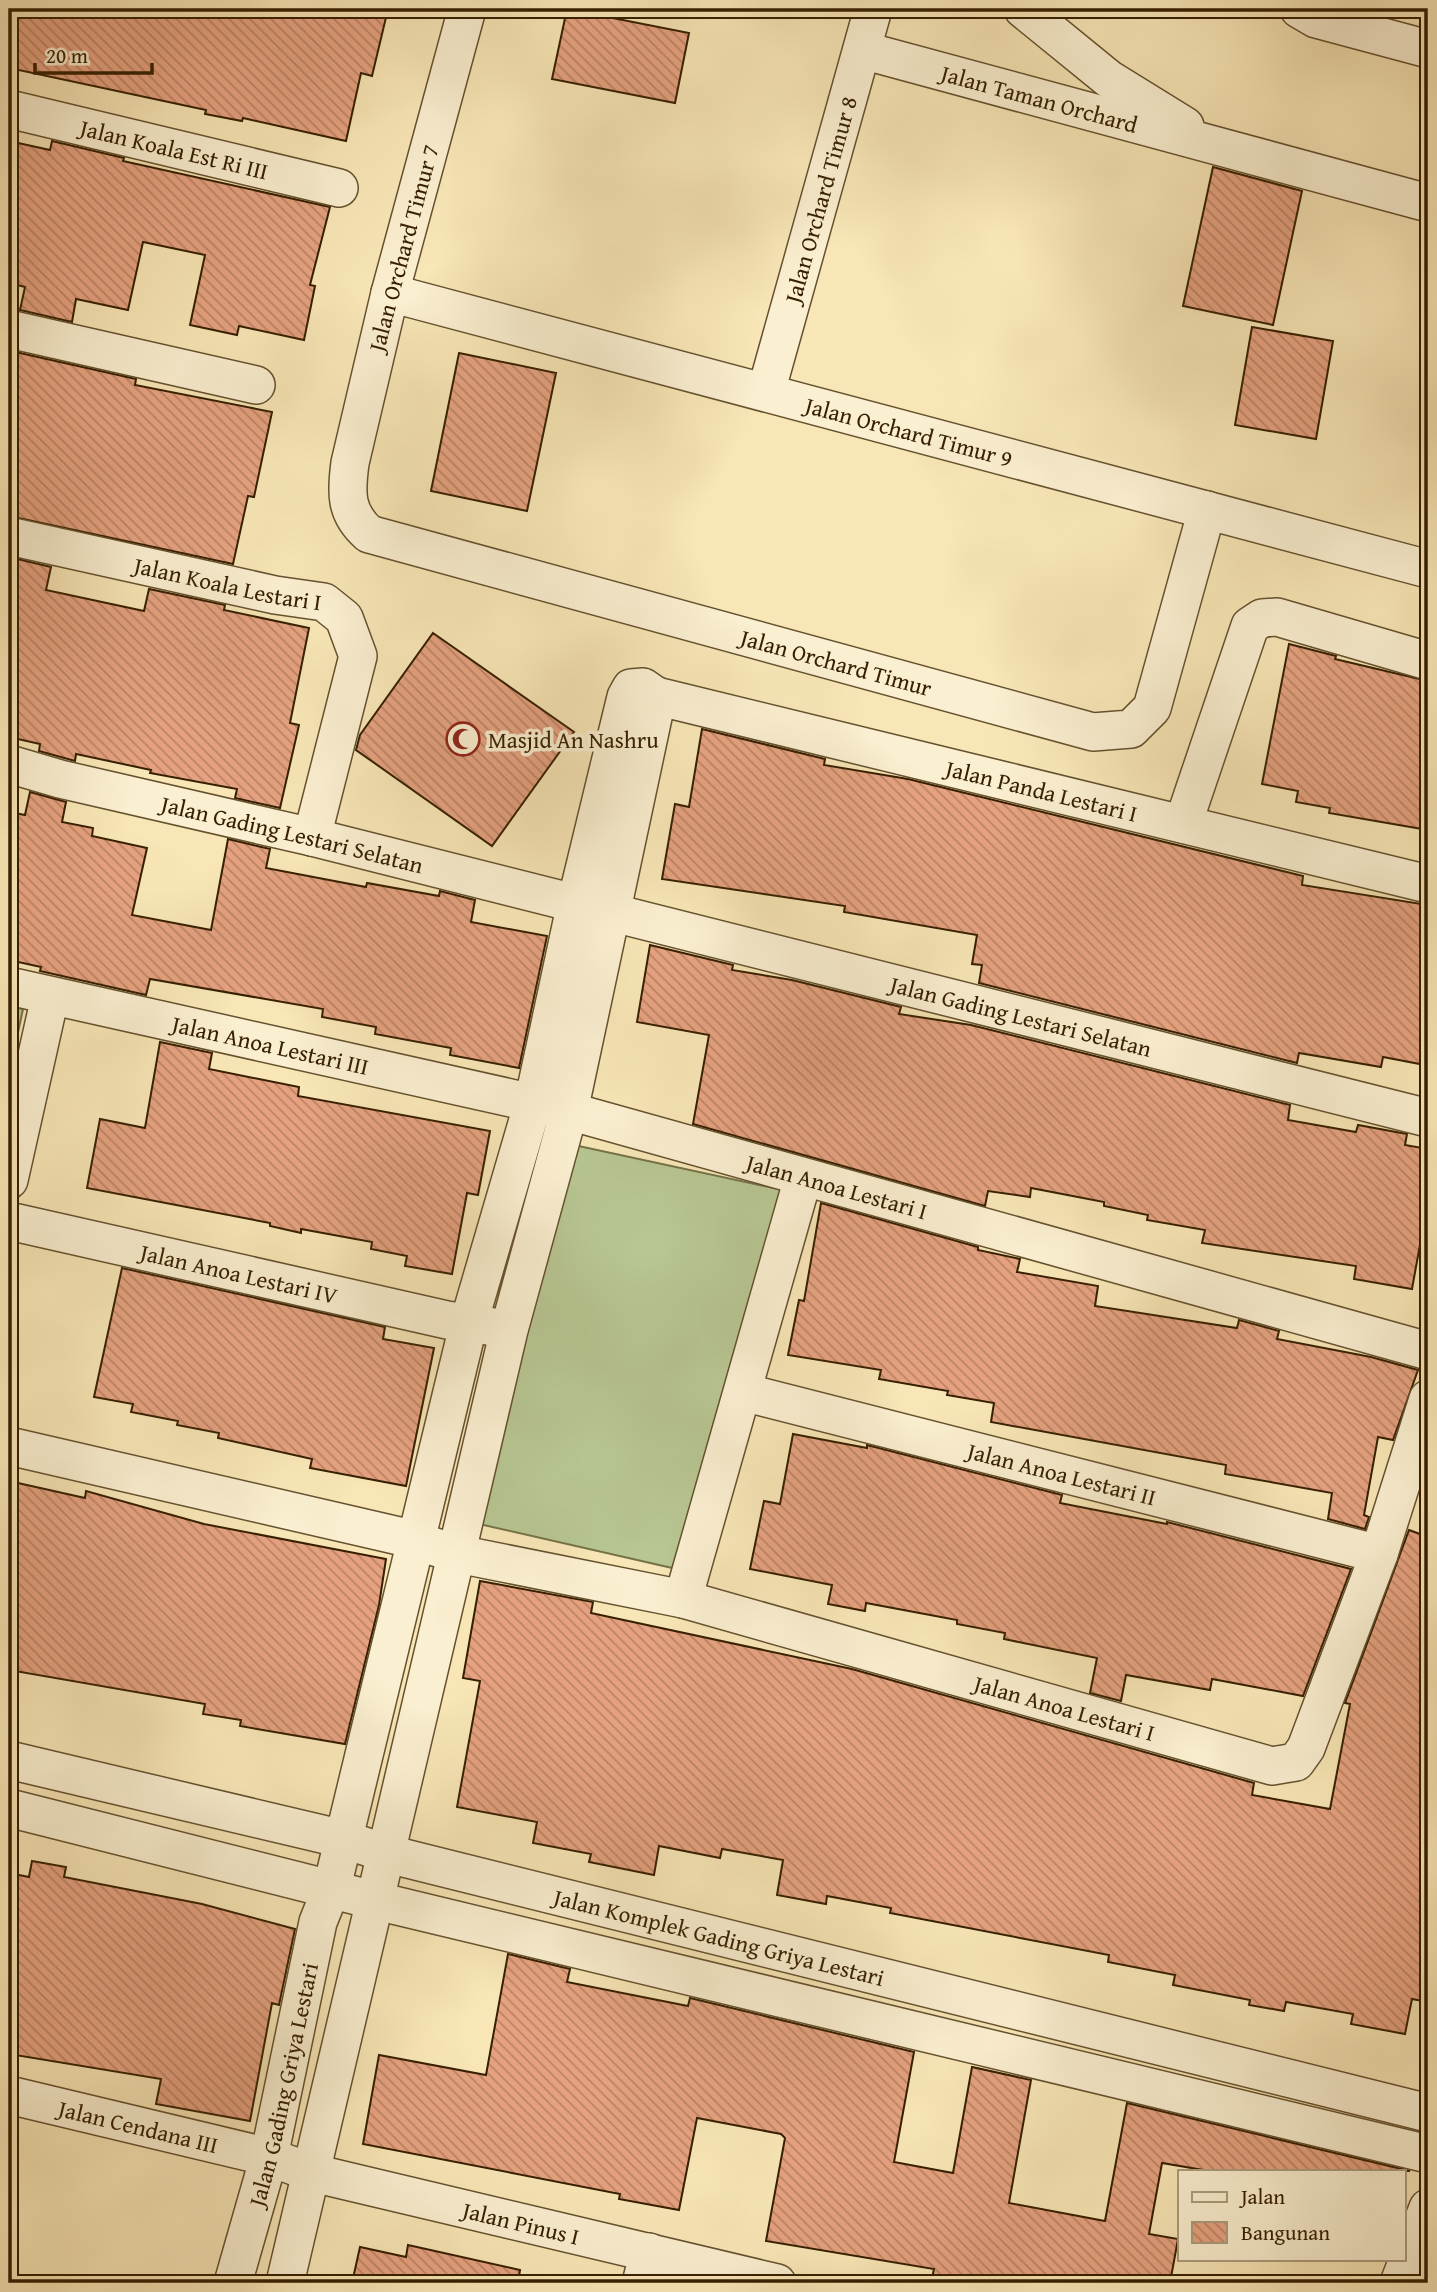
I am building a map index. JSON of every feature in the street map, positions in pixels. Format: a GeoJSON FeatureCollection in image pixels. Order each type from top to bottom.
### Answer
{"type":"FeatureCollection","features":[{"type":"Feature","properties":{"kind":"street","name":"Jalan Orchard Timur 7"},"geometry":{"type":"LineString","coordinates":[[346,488],[390,292],[467,9]]}},
{"type":"Feature","properties":{"kind":"street","name":"Jalan Orchard Timur 8"},"geometry":{"type":"LineString","coordinates":[[766,392],[873,9]]}},
{"type":"Feature","properties":{"kind":"street","name":"Jalan Taman Orchard"},"geometry":{"type":"LineString","coordinates":[[1023,9],[1110,79],[1218,147]]}},
{"type":"Feature","properties":{"kind":"street"},"geometry":{"type":"LineString","coordinates":[[1299,9],[1316,19],[1428,48]]}},
{"type":"Feature","properties":{"kind":"street","name":"Jalan Taman Orchard"},"geometry":{"type":"LineString","coordinates":[[862,50],[1428,202]]}},
{"type":"Feature","properties":{"kind":"street","name":"Jalan Koala Est Ri III"},"geometry":{"type":"LineString","coordinates":[[9,109],[339,188]]}},
{"type":"Feature","properties":{"kind":"street","name":"Jalan Orchard Timur 9"},"geometry":{"type":"LineString","coordinates":[[390,292],[1428,569]]}},
{"type":"Feature","properties":{"kind":"street"},"geometry":{"type":"LineString","coordinates":[[9,329],[256,385]]}},
{"type":"Feature","properties":{"kind":"street","name":"Jalan Orchard Timur"},"geometry":{"type":"LineString","coordinates":[[346,488],[353,520],[369,534],[399,545],[1093,732],[1131,729],[1152,708],[1207,510]]}},
{"type":"Feature","properties":{"kind":"street","name":"Jalan Koala Lestari I"},"geometry":{"type":"LineString","coordinates":[[9,536],[275,595],[305,597],[324,602],[344,618],[358,656],[312,837]]}},
{"type":"Feature","properties":{"kind":"street"},"geometry":{"type":"LineString","coordinates":[[1183,824],[1250,626],[1262,618],[1277,617],[1428,661]]}},
{"type":"Feature","properties":{"kind":"street"},"geometry":{"type":"LineString","coordinates":[[285,2283],[313,2173],[366,1933],[377,1901],[509,1330],[569,1111],[614,913],[656,696],[643,687],[635,687],[626,697],[576,903],[533,1103],[407,1539],[343,1839]]}},
{"type":"Feature","properties":{"kind":"street","name":"Jalan Panda Lestari I"},"geometry":{"type":"LineString","coordinates":[[656,696],[1428,884]]}},
{"type":"Feature","properties":{"kind":"street","name":"Jalan Gading Lestari Selatan"},"geometry":{"type":"LineString","coordinates":[[9,764],[60,779],[312,837],[1428,1118]]}},
{"type":"Feature","properties":{"kind":"street","name":"Jalan Anoa Lestari III"},"geometry":{"type":"LineString","coordinates":[[9,986],[533,1103]]}},
{"type":"Feature","properties":{"kind":"street"},"geometry":{"type":"LineString","coordinates":[[9,1180],[50,997]]}},
{"type":"Feature","properties":{"kind":"street","name":"Jalan Anoa Lestari I"},"geometry":{"type":"LineString","coordinates":[[533,1103],[1428,1351]]}},
{"type":"Feature","properties":{"kind":"street"},"geometry":{"type":"LineString","coordinates":[[683,1599],[803,1178]]}},
{"type":"Feature","properties":{"kind":"street","name":"Jalan Anoa Lestari IV"},"geometry":{"type":"LineString","coordinates":[[9,1221],[447,1320],[509,1330]]}},
{"type":"Feature","properties":{"kind":"street","name":"Jalan Anoa Lestari II"},"geometry":{"type":"LineString","coordinates":[[743,1392],[1379,1554]]}},
{"type":"Feature","properties":{"kind":"street","name":"Jalan Anoa Lestari I"},"geometry":{"type":"LineString","coordinates":[[407,1539],[458,1554],[683,1599],[1272,1766],[1296,1762],[1306,1748],[1379,1554],[1428,1399]]}},
{"type":"Feature","properties":{"kind":"street"},"geometry":{"type":"LineString","coordinates":[[9,1446],[407,1539]]}},
{"type":"Feature","properties":{"kind":"street","name":"Jalan Komplek Gading Griya Lestari"},"geometry":{"type":"LineString","coordinates":[[9,1760],[343,1839],[388,1854],[1428,2113]]}},
{"type":"Feature","properties":{"kind":"street","name":"Jalan Komplek Gading Griya Lestari"},"geometry":{"type":"LineString","coordinates":[[9,1808],[332,1887],[377,1901],[1428,2154]]}},
{"type":"Feature","properties":{"kind":"street","name":"Jalan Gading Griya Lestari"},"geometry":{"type":"LineString","coordinates":[[233,2283],[269,2157],[318,1922],[332,1887],[343,1839]]}},
{"type":"Feature","properties":{"kind":"street","name":"Jalan Cendana III"},"geometry":{"type":"LineString","coordinates":[[9,2095],[269,2157]]}},
{"type":"Feature","properties":{"kind":"street","name":"Jalan Pinus I"},"geometry":{"type":"LineString","coordinates":[[269,2157],[313,2173],[645,2268],[777,2283]]}},
{"type":"Feature","properties":{"kind":"street"},"geometry":{"type":"LineString","coordinates":[[1399,2283],[1428,2208]]}},
{"type":"Feature","properties":{"kind":"green space"},"geometry":{"type":"Polygon","coordinates":[[[9,1006],[23,1009],[9,1075],[9,1006]]]}},
{"type":"Feature","properties":{"kind":"green space"},"geometry":{"type":"Polygon","coordinates":[[[560,1142],[792,1192],[681,1570],[466,1521],[560,1142]]]}},
{"type":"Feature","properties":{"kind":"building"},"geometry":{"type":"Polygon","coordinates":[[[9,9],[388,9],[372,76],[361,73],[346,141],[243,118],[242,121],[205,114],[206,110],[14,69],[16,61],[9,59],[9,9]]]}},
{"type":"Feature","properties":{"kind":"building"},"geometry":{"type":"Polygon","coordinates":[[[567,9],[689,33],[675,103],[552,79],[567,9]]]}},
{"type":"Feature","properties":{"kind":"building"},"geometry":{"type":"Polygon","coordinates":[[[9,141],[50,150],[52,141],[124,158],[123,161],[330,207],[310,285],[315,286],[304,340],[239,326],[237,335],[190,325],[205,255],[143,242],[128,310],[76,299],[72,322],[20,310],[25,287],[9,283],[9,141]]]}},
{"type":"Feature","properties":{"kind":"building"},"geometry":{"type":"Polygon","coordinates":[[[1213,167],[1302,191],[1273,325],[1183,306],[1213,167]]]}},
{"type":"Feature","properties":{"kind":"building"},"geometry":{"type":"Polygon","coordinates":[[[1252,327],[1333,341],[1316,439],[1235,425],[1252,327]]]}},
{"type":"Feature","properties":{"kind":"building"},"geometry":{"type":"Polygon","coordinates":[[[11,351],[136,379],[135,385],[272,412],[254,497],[248,496],[233,564],[9,516],[11,351]]]}},
{"type":"Feature","properties":{"kind":"building"},"geometry":{"type":"Polygon","coordinates":[[[459,353],[556,373],[527,511],[431,491],[459,353]]]}},
{"type":"Feature","properties":{"kind":"building"},"geometry":{"type":"Polygon","coordinates":[[[9,557],[51,567],[46,590],[144,611],[149,589],[225,605],[224,610],[309,628],[290,723],[299,725],[280,808],[235,798],[237,789],[150,773],[151,770],[76,754],[75,761],[39,751],[40,744],[9,737],[9,557]]]}},
{"type":"Feature","properties":{"kind":"building","name":"Masjid An Nashru"},"geometry":{"type":"Polygon","coordinates":[[[433,633],[574,732],[492,846],[356,750],[360,735],[433,633]]]}},
{"type":"Feature","properties":{"kind":"building"},"geometry":{"type":"Polygon","coordinates":[[[1289,644],[1336,656],[1335,659],[1428,681],[1428,830],[1329,813],[1330,808],[1296,802],[1298,791],[1262,784],[1289,644]]]}},
{"type":"Feature","properties":{"kind":"building"},"geometry":{"type":"Polygon","coordinates":[[[702,729],[825,759],[824,765],[908,779],[1303,876],[1302,885],[1428,905],[1428,1046],[1425,1065],[1383,1057],[1381,1067],[1299,1053],[1297,1063],[979,983],[982,965],[972,964],[977,935],[844,912],[845,906],[662,879],[675,804],[689,807],[702,729]]]}},
{"type":"Feature","properties":{"kind":"building"},"geometry":{"type":"Polygon","coordinates":[[[30,792],[66,802],[62,822],[93,828],[92,836],[147,848],[132,915],[211,930],[228,839],[270,849],[266,868],[366,887],[367,883],[439,896],[440,891],[475,900],[471,922],[547,936],[519,1068],[450,1055],[451,1048],[375,1034],[376,1027],[322,1017],[323,1009],[150,979],[146,995],[40,971],[41,967],[9,960],[9,812],[25,815],[30,792]]]}},
{"type":"Feature","properties":{"kind":"building"},"geometry":{"type":"Polygon","coordinates":[[[650,945],[733,965],[732,970],[792,980],[901,1007],[899,1014],[971,1025],[1290,1105],[1288,1120],[1356,1132],[1358,1125],[1407,1134],[1405,1145],[1428,1149],[1428,1218],[1425,1217],[1412,1289],[1354,1279],[1356,1266],[1202,1243],[1205,1230],[1147,1220],[1148,1215],[1104,1206],[1104,1202],[1031,1188],[1030,1197],[988,1191],[985,1206],[693,1124],[709,1035],[637,1022],[650,945]]]}},
{"type":"Feature","properties":{"kind":"building"},"geometry":{"type":"Polygon","coordinates":[[[160,1042],[212,1053],[209,1069],[299,1087],[298,1096],[490,1131],[478,1195],[467,1193],[452,1274],[405,1266],[407,1256],[371,1249],[372,1242],[301,1229],[301,1233],[270,1226],[270,1223],[87,1188],[100,1119],[145,1128],[160,1042]]]}},
{"type":"Feature","properties":{"kind":"building"},"geometry":{"type":"Polygon","coordinates":[[[821,1203],[978,1247],[978,1250],[1020,1259],[1017,1272],[1098,1286],[1095,1306],[1237,1328],[1239,1320],[1279,1331],[1277,1339],[1371,1357],[1418,1370],[1393,1440],[1378,1437],[1364,1515],[1369,1517],[1365,1529],[1328,1519],[1332,1493],[1225,1474],[1226,1465],[991,1422],[994,1403],[947,1395],[948,1391],[879,1379],[881,1370],[788,1355],[799,1300],[804,1301],[821,1203]]]}},
{"type":"Feature","properties":{"kind":"building"},"geometry":{"type":"Polygon","coordinates":[[[122,1268],[385,1327],[383,1339],[434,1348],[406,1486],[310,1468],[312,1459],[218,1438],[219,1433],[177,1425],[178,1421],[131,1412],[133,1404],[94,1397],[122,1268]]]}},
{"type":"Feature","properties":{"kind":"building"},"geometry":{"type":"Polygon","coordinates":[[[793,1434],[867,1448],[867,1445],[1062,1495],[1060,1503],[1167,1522],[1351,1569],[1303,1696],[1212,1679],[1210,1690],[1126,1675],[1121,1701],[1090,1693],[1097,1658],[1004,1639],[1005,1633],[957,1624],[957,1620],[866,1603],[865,1611],[828,1604],[832,1585],[750,1569],[764,1501],[780,1504],[793,1434]]]}},
{"type":"Feature","properties":{"kind":"building"},"geometry":{"type":"Polygon","coordinates":[[[9,1481],[85,1498],[86,1491],[204,1524],[386,1559],[379,1605],[345,1744],[240,1726],[241,1720],[203,1714],[205,1704],[9,1670],[9,1481]]]}},
{"type":"Feature","properties":{"kind":"building"},"geometry":{"type":"Polygon","coordinates":[[[1409,1530],[1428,1537],[1428,2002],[1412,1999],[1405,2034],[1351,2024],[1353,2014],[1286,2002],[1284,2011],[1249,2005],[1250,2000],[1173,1985],[1175,1975],[1108,1962],[1109,1955],[890,1913],[891,1908],[827,1896],[826,1904],[777,1895],[783,1860],[722,1849],[720,1858],[659,1846],[654,1875],[589,1862],[591,1854],[533,1843],[537,1822],[457,1807],[480,1681],[463,1678],[480,1581],[593,1602],[591,1613],[852,1669],[1254,1783],[1252,1795],[1330,1809],[1350,1704],[1345,1703],[1409,1530]]]}},
{"type":"Feature","properties":{"kind":"building"},"geometry":{"type":"Polygon","coordinates":[[[32,1861],[66,1867],[64,1877],[202,1904],[295,1929],[279,2005],[272,2003],[250,2121],[156,2104],[161,2079],[9,2054],[9,1873],[29,1877],[32,1861]]]}},
{"type":"Feature","properties":{"kind":"building"},"geometry":{"type":"Polygon","coordinates":[[[508,1954],[570,1969],[567,1982],[688,2006],[690,1998],[914,2052],[894,2162],[953,2173],[972,2067],[1031,2080],[1009,2203],[1105,2221],[1127,2103],[1406,2170],[1203,2170],[1162,2163],[1149,2234],[1178,2239],[1170,2283],[959,2283],[932,2278],[934,2269],[766,2241],[785,2138],[781,2134],[697,2118],[679,2210],[619,2199],[620,2194],[363,2144],[379,2055],[486,2075],[508,1954]]]}},
{"type":"Feature","properties":{"kind":"building"},"geometry":{"type":"Polygon","coordinates":[[[408,2245],[520,2270],[518,2283],[352,2283],[360,2247],[406,2257],[408,2245]]]}},
{"type":"Feature","properties":{"kind":"place","name":"Masjid An Nashru"},"geometry":{"type":"Point","coordinates":[463,739]}}]}
